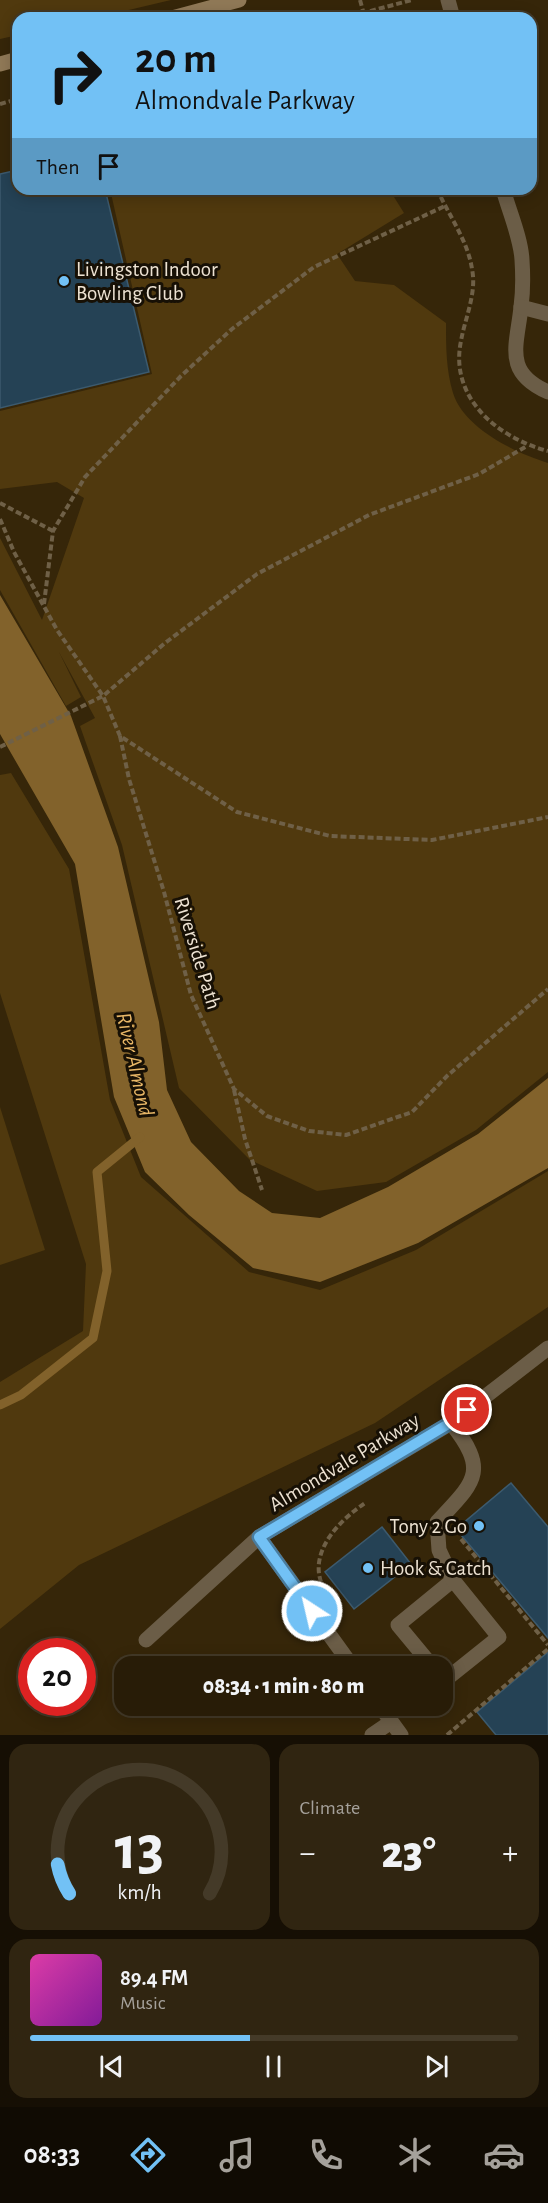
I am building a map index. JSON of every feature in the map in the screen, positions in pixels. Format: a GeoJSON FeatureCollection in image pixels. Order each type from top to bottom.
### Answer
{"type":"FeatureCollection","features":[{"type":"Feature","properties":{"kind":"main road"},"geometry":{"type":"LineString","coordinates":[[215,12],[239,0]]}},
{"type":"Feature","properties":{"kind":"lane"},"geometry":{"type":"LineString","coordinates":[[504,195],[522,258],[521,307],[514,342],[518,369],[534,386],[548,392]]}},
{"type":"Feature","properties":{"kind":"lane"},"geometry":{"type":"LineString","coordinates":[[521,307],[548,314]]}},
{"type":"Feature","properties":{"kind":"lane","name":"Almondvale Parkway"},"geometry":{"type":"LineString","coordinates":[[345,1656],[259,1537],[450,1423],[548,1348]]}},
{"type":"Feature","properties":{"kind":"lane"},"geometry":{"type":"LineString","coordinates":[[450,1423],[464,1439],[475,1463],[470,1486],[437,1522],[439,1550],[453,1580],[499,1637],[453,1674]]}},
{"type":"Feature","properties":{"kind":"lane"},"geometry":{"type":"LineString","coordinates":[[146,1640],[259,1537]]}},
{"type":"Feature","properties":{"kind":"lane"},"geometry":{"type":"LineString","coordinates":[[424,1656],[398,1625],[453,1580]]}},
{"type":"Feature","properties":{"kind":"lane"},"geometry":{"type":"LineString","coordinates":[[387,1716],[401,1735]]}},
{"type":"Feature","properties":{"kind":"lane"},"geometry":{"type":"LineString","coordinates":[[372,1735],[391,1722]]}},
{"type":"Feature","properties":{"kind":"path"},"geometry":{"type":"LineString","coordinates":[[367,12],[412,0]]}},
{"type":"Feature","properties":{"kind":"path"},"geometry":{"type":"LineString","coordinates":[[440,195],[472,268],[470,306],[460,344],[461,372],[468,396],[498,430],[527,446],[548,451]]}},
{"type":"Feature","properties":{"kind":"path"},"geometry":{"type":"LineString","coordinates":[[44,604],[52,531],[85,477],[182,376],[232,329],[314,267],[445,206]]}},
{"type":"Feature","properties":{"kind":"path"},"geometry":{"type":"LineString","coordinates":[[0,747],[103,696],[165,643],[256,574],[369,515],[479,474],[527,446]]}},
{"type":"Feature","properties":{"kind":"path"},"geometry":{"type":"LineString","coordinates":[[0,503],[52,531]]}},
{"type":"Feature","properties":{"kind":"path","name":"Riverside Path"},"geometry":{"type":"LineString","coordinates":[[0,519],[14,552],[57,630],[103,696],[120,736],[129,779],[164,892],[190,995],[234,1089],[267,1116],[309,1131],[346,1135],[412,1112],[447,1076],[548,989]]}},
{"type":"Feature","properties":{"kind":"path"},"geometry":{"type":"LineString","coordinates":[[120,736],[237,812],[330,836],[432,840],[548,817]]}},
{"type":"Feature","properties":{"kind":"path"},"geometry":{"type":"LineString","coordinates":[[234,1089],[245,1139],[262,1190]]}},
{"type":"Feature","properties":{"kind":"path"},"geometry":{"type":"LineString","coordinates":[[324,1590],[317,1570],[326,1539],[371,1499]]}},
{"type":"Feature","properties":{"kind":"path"},"geometry":{"type":"LineString","coordinates":[[447,1735],[548,1647],[455,1532]]}},
{"type":"Feature","properties":{"kind":"shaded area"},"geometry":{"type":"Polygon","coordinates":[[[0,0],[171,0],[120,12],[12,12],[12,36],[0,39],[0,0]]]}},
{"type":"Feature","properties":{"kind":"shaded area"},"geometry":{"type":"Polygon","coordinates":[[[111,195],[393,195],[404,213],[337,254],[355,281],[394,285],[446,323],[449,376],[459,406],[479,428],[506,446],[548,463],[548,1072],[476,1130],[386,1182],[317,1191],[250,1160],[179,1088],[122,845],[80,726],[95,718],[59,652],[81,697],[66,706],[0,590],[0,538],[42,620],[84,498],[57,482],[0,489],[0,411],[152,374],[111,195]]]}},
{"type":"Feature","properties":{"kind":"shaded area"},"geometry":{"type":"Polygon","coordinates":[[[11,773],[69,869],[110,1100],[141,1177],[249,1272],[320,1290],[416,1250],[548,1171],[548,1307],[375,1423],[79,1565],[0,1629],[0,1382],[83,1331],[86,1264],[0,993],[0,775],[11,773]]]}},
{"type":"Feature","properties":{"kind":"shaded area"},"geometry":{"type":"Polygon","coordinates":[[[0,1107],[45,1250],[0,1265],[0,1107]]]}},
{"type":"Feature","properties":{"kind":"water","name":"River Almond"},"geometry":{"type":"Polygon","coordinates":[[[0,595],[71,716],[118,847],[159,1022],[167,1090],[191,1142],[239,1191],[272,1213],[320,1218],[388,1187],[478,1134],[548,1078],[548,1168],[418,1243],[320,1282],[253,1268],[189,1215],[145,1172],[114,1097],[75,864],[0,734],[0,595]]]}},
{"type":"Feature","properties":{"kind":"building","name":"Livingston Indoor Bowling Club"},"geometry":{"type":"Polygon","coordinates":[[[12,171],[12,195],[106,195],[149,372],[0,408],[0,174],[12,171]]]}},
{"type":"Feature","properties":{"kind":"building"},"geometry":{"type":"Polygon","coordinates":[[[511,1483],[548,1527],[548,1638],[456,1529],[511,1483]]]}},
{"type":"Feature","properties":{"kind":"building","name":"Hook & Catch"},"geometry":{"type":"Polygon","coordinates":[[[382,1527],[411,1564],[354,1609],[325,1572],[382,1527]]]}},
{"type":"Feature","properties":{"kind":"building"},"geometry":{"type":"Polygon","coordinates":[[[548,1652],[548,1735],[496,1735],[477,1712],[548,1652]]]}},
{"type":"Feature","properties":{"kind":"waterway"},"geometry":{"type":"LineString","coordinates":[[0,1405],[21,1395],[93,1338],[107,1271],[97,1172],[140,1137]]}},
{"type":"Feature","properties":{"kind":"place","name":"Livingston Indoor Bowling Club"},"geometry":{"type":"Point","coordinates":[64,281]}},
{"type":"Feature","properties":{"kind":"place","name":"Tony 2 Go"},"geometry":{"type":"Point","coordinates":[479,1526]}},
{"type":"Feature","properties":{"kind":"place","name":"Hook & Catch"},"geometry":{"type":"Point","coordinates":[368,1568]}},
{"type":"Feature","properties":{"kind":"route"},"geometry":{"type":"LineString","coordinates":[[312,1611],[259,1537],[450,1423],[467,1410]]}}]}
